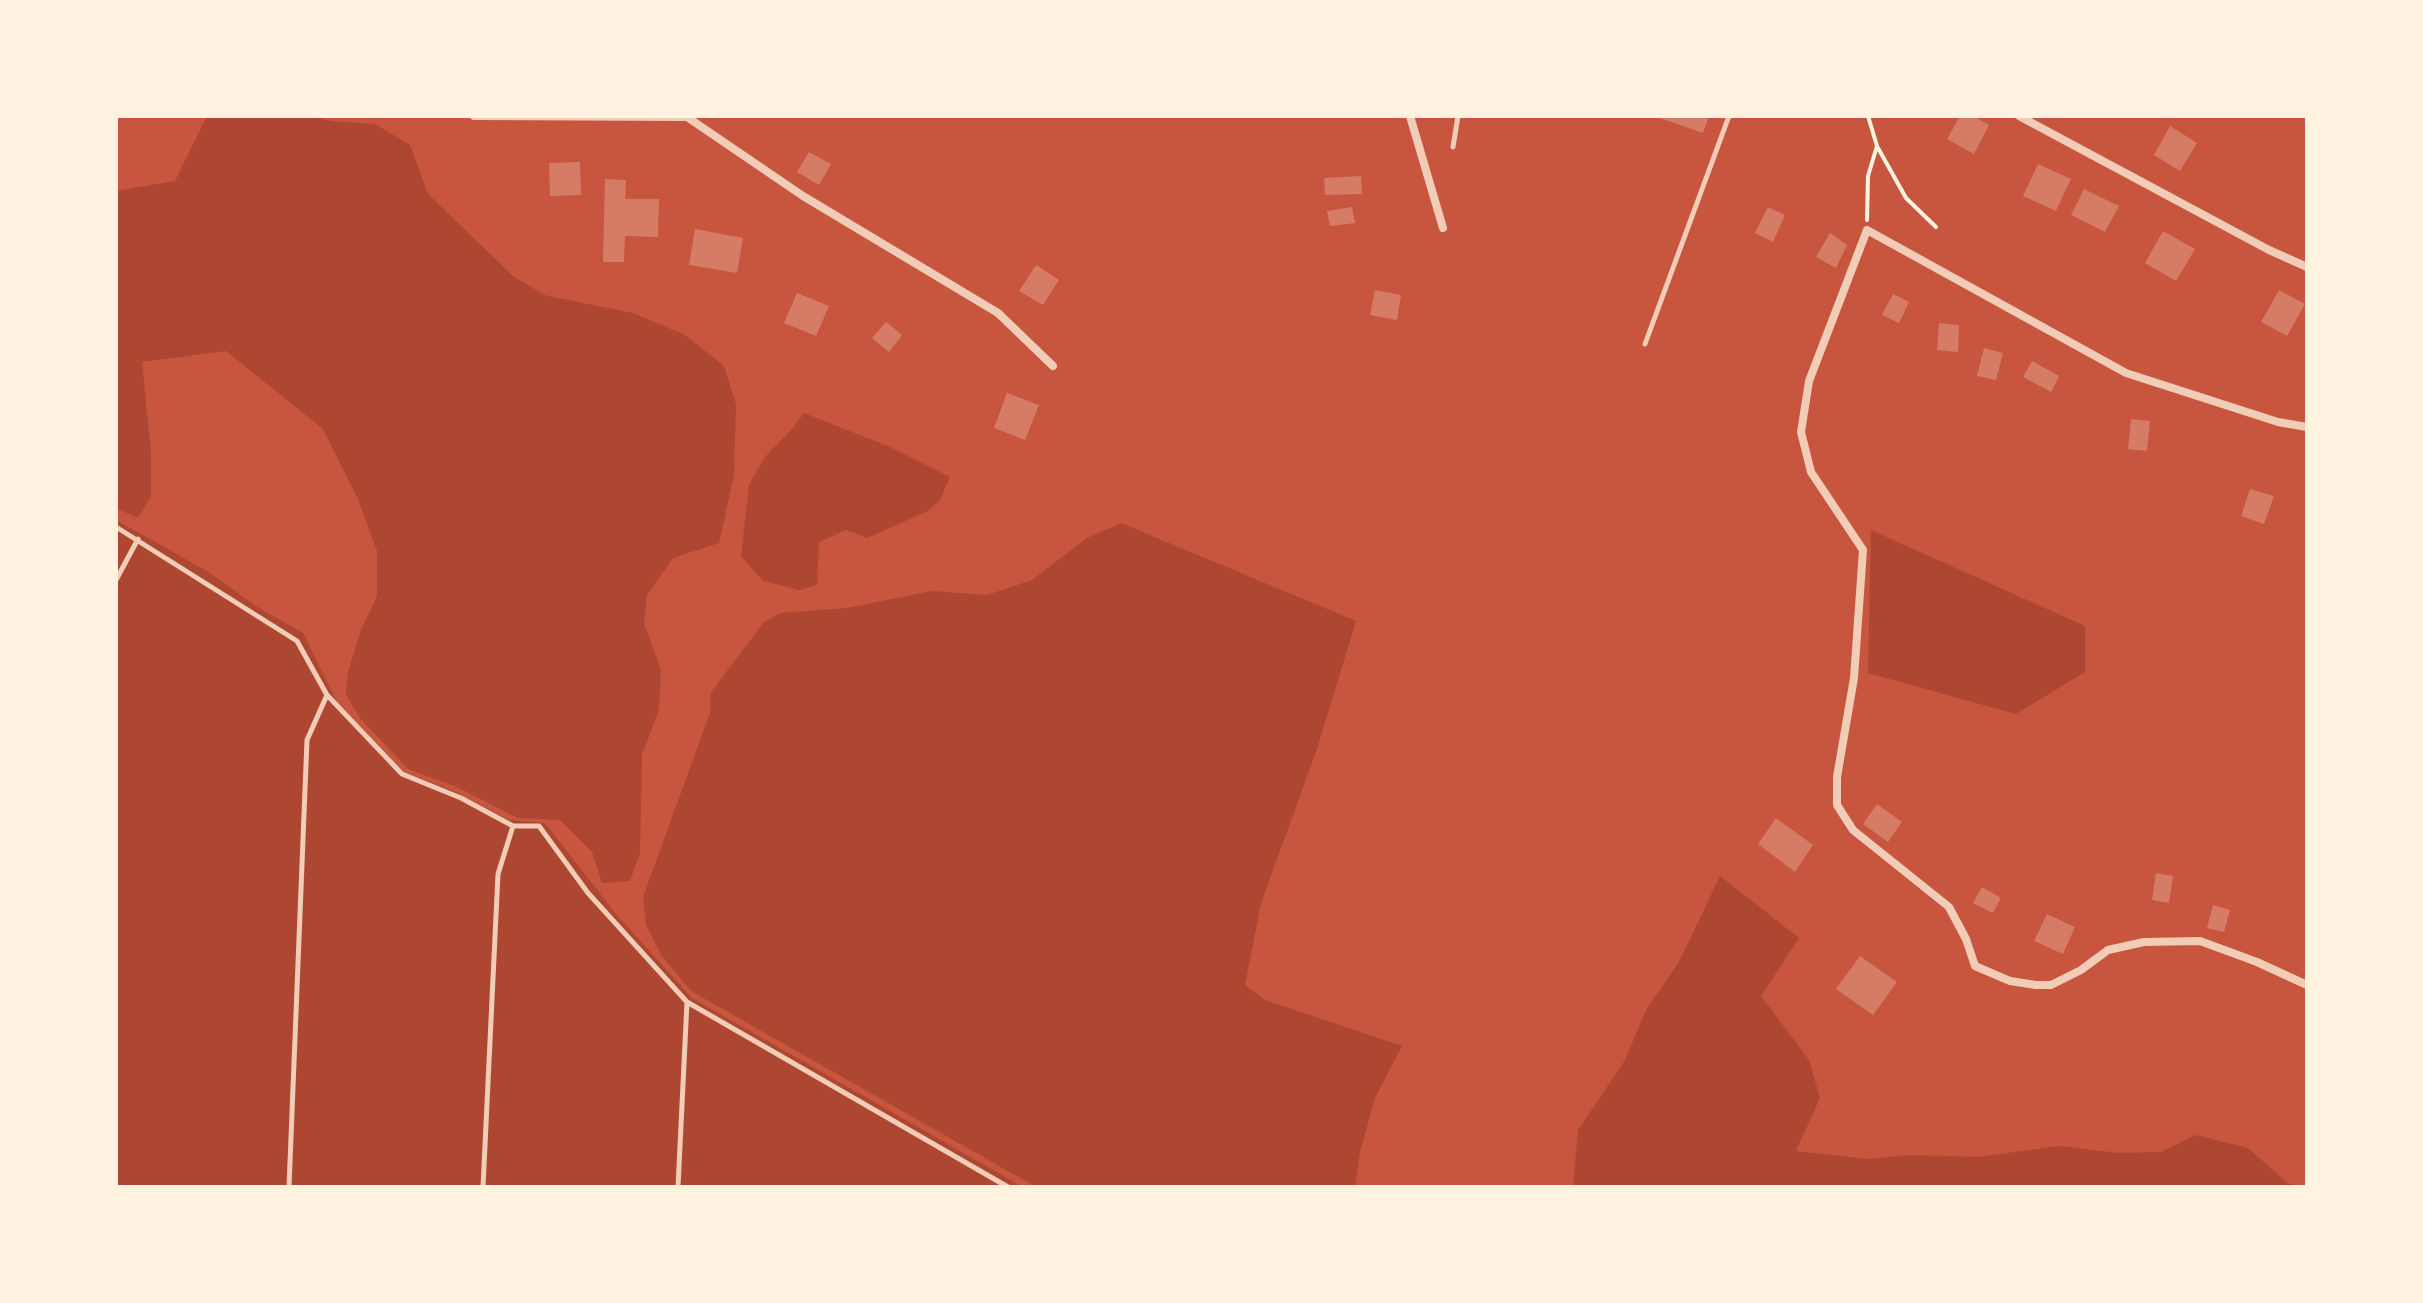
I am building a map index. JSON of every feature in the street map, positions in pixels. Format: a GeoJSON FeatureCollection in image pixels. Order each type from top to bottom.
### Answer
{"type":"FeatureCollection","features":[{"type":"Feature","properties":{"kind":"street"},"geometry":{"type":"LineString","coordinates":[[474,116],[687,116],[803,196],[998,313],[1053,366]]}},
{"type":"Feature","properties":{"kind":"street"},"geometry":{"type":"LineString","coordinates":[[1410,116],[1443,228]]}},
{"type":"Feature","properties":{"kind":"street"},"geometry":{"type":"LineString","coordinates":[[2019,116],[2269,250],[2307,267]]}},
{"type":"Feature","properties":{"kind":"street"},"geometry":{"type":"LineString","coordinates":[[2307,427],[2278,422],[2126,373],[1867,230],[1809,381],[1801,432],[1811,472],[1863,550],[1854,678],[1837,777],[1837,805],[1853,830],[1949,907],[1966,939],[1975,966],[2010,981],[2051,985],[2081,970],[2108,950],[2144,942],[2200,941],[2307,985]]}},
{"type":"Feature","properties":{"kind":"lane"},"geometry":{"type":"LineString","coordinates":[[1453,147],[1458,116]]}},
{"type":"Feature","properties":{"kind":"lane"},"geometry":{"type":"LineString","coordinates":[[1645,344],[1729,116]]}},
{"type":"Feature","properties":{"kind":"lane"},"geometry":{"type":"LineString","coordinates":[[116,527],[297,641],[327,695],[402,774],[461,798],[513,826],[539,826],[588,893],[687,1002],[1008,1187]]}},
{"type":"Feature","properties":{"kind":"lane"},"geometry":{"type":"LineString","coordinates":[[116,580],[138,539]]}},
{"type":"Feature","properties":{"kind":"lane"},"geometry":{"type":"LineString","coordinates":[[289,1187],[307,740],[327,695]]}},
{"type":"Feature","properties":{"kind":"lane"},"geometry":{"type":"LineString","coordinates":[[483,1187],[498,874],[513,826]]}},
{"type":"Feature","properties":{"kind":"lane"},"geometry":{"type":"LineString","coordinates":[[678,1187],[687,1002]]}},
{"type":"Feature","properties":{"kind":"path"},"geometry":{"type":"LineString","coordinates":[[1868,116],[1877,146],[1906,198],[1936,227]]}},
{"type":"Feature","properties":{"kind":"path"},"geometry":{"type":"LineString","coordinates":[[1867,230],[1868,176],[1877,146]]}},
{"type":"Feature","properties":{"kind":"shaded area"},"geometry":{"type":"Polygon","coordinates":[[[207,116],[308,116],[375,124],[410,145],[428,194],[513,276],[544,295],[633,313],[685,335],[724,366],[736,404],[734,475],[719,543],[673,558],[647,595],[644,623],[661,670],[659,710],[642,755],[640,853],[630,881],[602,883],[592,852],[560,820],[518,818],[459,788],[408,769],[360,718],[346,695],[348,672],[361,630],[377,596],[377,551],[358,499],[323,429],[226,351],[142,362],[151,452],[151,496],[138,518],[116,508],[116,191],[175,181],[207,116]]]}},
{"type":"Feature","properties":{"kind":"shaded area"},"geometry":{"type":"Polygon","coordinates":[[[804,413],[890,447],[950,477],[940,500],[928,511],[867,538],[846,530],[819,542],[817,585],[800,590],[763,581],[741,556],[749,485],[765,457],[804,413]]]}},
{"type":"Feature","properties":{"kind":"shaded area"},"geometry":{"type":"Polygon","coordinates":[[[116,520],[207,571],[256,606],[303,633],[336,700],[404,772],[454,791],[509,820],[545,823],[616,914],[692,998],[1023,1187],[116,1187],[116,520]]]}},
{"type":"Feature","properties":{"kind":"shaded area"},"geometry":{"type":"Polygon","coordinates":[[[1121,523],[1356,621],[1316,752],[1261,903],[1245,985],[1265,1000],[1402,1046],[1375,1098],[1360,1152],[1355,1187],[1036,1187],[691,991],[661,955],[646,925],[643,897],[710,713],[711,692],[764,622],[780,613],[847,608],[932,591],[987,595],[1032,580],[1087,538],[1121,523]]]}},
{"type":"Feature","properties":{"kind":"shaded area"},"geometry":{"type":"Polygon","coordinates":[[[1871,530],[2085,626],[2085,672],[2016,714],[1868,673],[1871,530]]]}},
{"type":"Feature","properties":{"kind":"shaded area"},"geometry":{"type":"Polygon","coordinates":[[[1720,876],[1799,938],[1761,996],[1809,1060],[1820,1098],[1796,1151],[1870,1159],[1909,1155],[1978,1157],[2059,1146],[2119,1153],[2161,1152],[2196,1135],[2248,1148],[2289,1184],[2307,1187],[1573,1187],[1578,1130],[1625,1060],[1646,1010],[1679,962],[1720,876]]]}},
{"type":"Feature","properties":{"kind":"building"},"geometry":{"type":"Polygon","coordinates":[[[1654,116],[1709,116],[1703,133],[1654,116]]]}},
{"type":"Feature","properties":{"kind":"building"},"geometry":{"type":"Polygon","coordinates":[[[1960,116],[1973,116],[1989,125],[1974,154],[1947,139],[1960,116]]]}},
{"type":"Feature","properties":{"kind":"building"},"geometry":{"type":"Polygon","coordinates":[[[2170,126],[2197,143],[2180,171],[2154,155],[2170,126]]]}},
{"type":"Feature","properties":{"kind":"building"},"geometry":{"type":"Polygon","coordinates":[[[809,152],[831,164],[819,185],[797,172],[809,152]]]}},
{"type":"Feature","properties":{"kind":"building"},"geometry":{"type":"Polygon","coordinates":[[[580,162],[581,195],[550,196],[549,163],[580,162]]]}},
{"type":"Feature","properties":{"kind":"building"},"geometry":{"type":"Polygon","coordinates":[[[2038,164],[2071,179],[2056,211],[2023,196],[2038,164]]]}},
{"type":"Feature","properties":{"kind":"building"},"geometry":{"type":"Polygon","coordinates":[[[1361,176],[1362,194],[1325,195],[1324,178],[1361,176]]]}},
{"type":"Feature","properties":{"kind":"building"},"geometry":{"type":"Polygon","coordinates":[[[605,179],[626,180],[625,199],[659,199],[658,237],[625,236],[624,262],[603,262],[605,179]]]}},
{"type":"Feature","properties":{"kind":"building"},"geometry":{"type":"Polygon","coordinates":[[[2084,189],[2119,206],[2105,232],[2071,215],[2084,189]]]}},
{"type":"Feature","properties":{"kind":"building"},"geometry":{"type":"Polygon","coordinates":[[[1352,207],[1355,223],[1330,226],[1327,211],[1352,207]]]}},
{"type":"Feature","properties":{"kind":"building"},"geometry":{"type":"Polygon","coordinates":[[[1768,207],[1785,215],[1773,242],[1755,233],[1768,207]]]}},
{"type":"Feature","properties":{"kind":"building"},"geometry":{"type":"Polygon","coordinates":[[[695,229],[743,238],[737,273],[689,265],[695,229]]]}},
{"type":"Feature","properties":{"kind":"building"},"geometry":{"type":"Polygon","coordinates":[[[2163,231],[2195,249],[2176,281],[2145,263],[2163,231]]]}},
{"type":"Feature","properties":{"kind":"building"},"geometry":{"type":"Polygon","coordinates":[[[1830,233],[1847,245],[1836,268],[1816,257],[1830,233]]]}},
{"type":"Feature","properties":{"kind":"building"},"geometry":{"type":"Polygon","coordinates":[[[1036,265],[1059,280],[1043,305],[1019,291],[1036,265]]]}},
{"type":"Feature","properties":{"kind":"building"},"geometry":{"type":"Polygon","coordinates":[[[1375,290],[1401,295],[1397,320],[1370,315],[1375,290]]]}},
{"type":"Feature","properties":{"kind":"building"},"geometry":{"type":"Polygon","coordinates":[[[2279,290],[2305,304],[2287,336],[2261,322],[2279,290]]]}},
{"type":"Feature","properties":{"kind":"building"},"geometry":{"type":"Polygon","coordinates":[[[797,293],[829,306],[816,336],[784,323],[797,293]]]}},
{"type":"Feature","properties":{"kind":"building"},"geometry":{"type":"Polygon","coordinates":[[[1893,294],[1909,302],[1899,323],[1882,315],[1893,294]]]}},
{"type":"Feature","properties":{"kind":"building"},"geometry":{"type":"Polygon","coordinates":[[[886,322],[902,335],[889,352],[872,338],[886,322]]]}},
{"type":"Feature","properties":{"kind":"building"},"geometry":{"type":"Polygon","coordinates":[[[1939,323],[1959,325],[1958,352],[1937,350],[1939,323]]]}},
{"type":"Feature","properties":{"kind":"building"},"geometry":{"type":"Polygon","coordinates":[[[1984,348],[2003,353],[1996,380],[1977,376],[1984,348]]]}},
{"type":"Feature","properties":{"kind":"building"},"geometry":{"type":"Polygon","coordinates":[[[2032,361],[2059,376],[2051,392],[2023,377],[2032,361]]]}},
{"type":"Feature","properties":{"kind":"building"},"geometry":{"type":"Polygon","coordinates":[[[1007,393],[1039,405],[1025,440],[994,428],[1007,393]]]}},
{"type":"Feature","properties":{"kind":"building"},"geometry":{"type":"Polygon","coordinates":[[[2131,419],[2150,421],[2147,451],[2128,449],[2131,419]]]}},
{"type":"Feature","properties":{"kind":"building"},"geometry":{"type":"Polygon","coordinates":[[[2250,489],[2274,496],[2264,524],[2241,516],[2250,489]]]}},
{"type":"Feature","properties":{"kind":"building"},"geometry":{"type":"Polygon","coordinates":[[[1877,804],[1902,822],[1888,842],[1863,824],[1877,804]]]}},
{"type":"Feature","properties":{"kind":"building"},"geometry":{"type":"Polygon","coordinates":[[[1776,818],[1813,845],[1795,872],[1758,844],[1776,818]]]}},
{"type":"Feature","properties":{"kind":"building"},"geometry":{"type":"Polygon","coordinates":[[[2156,873],[2173,876],[2169,903],[2152,900],[2156,873]]]}},
{"type":"Feature","properties":{"kind":"building"},"geometry":{"type":"Polygon","coordinates":[[[1982,887],[2001,898],[1993,913],[1973,903],[1982,887]]]}},
{"type":"Feature","properties":{"kind":"building"},"geometry":{"type":"Polygon","coordinates":[[[2213,905],[2230,910],[2224,932],[2207,928],[2213,905]]]}},
{"type":"Feature","properties":{"kind":"building"},"geometry":{"type":"Polygon","coordinates":[[[2047,914],[2075,927],[2063,954],[2034,941],[2047,914]]]}},
{"type":"Feature","properties":{"kind":"building"},"geometry":{"type":"Polygon","coordinates":[[[1860,956],[1897,982],[1873,1015],[1836,989],[1860,956]]]}}]}
